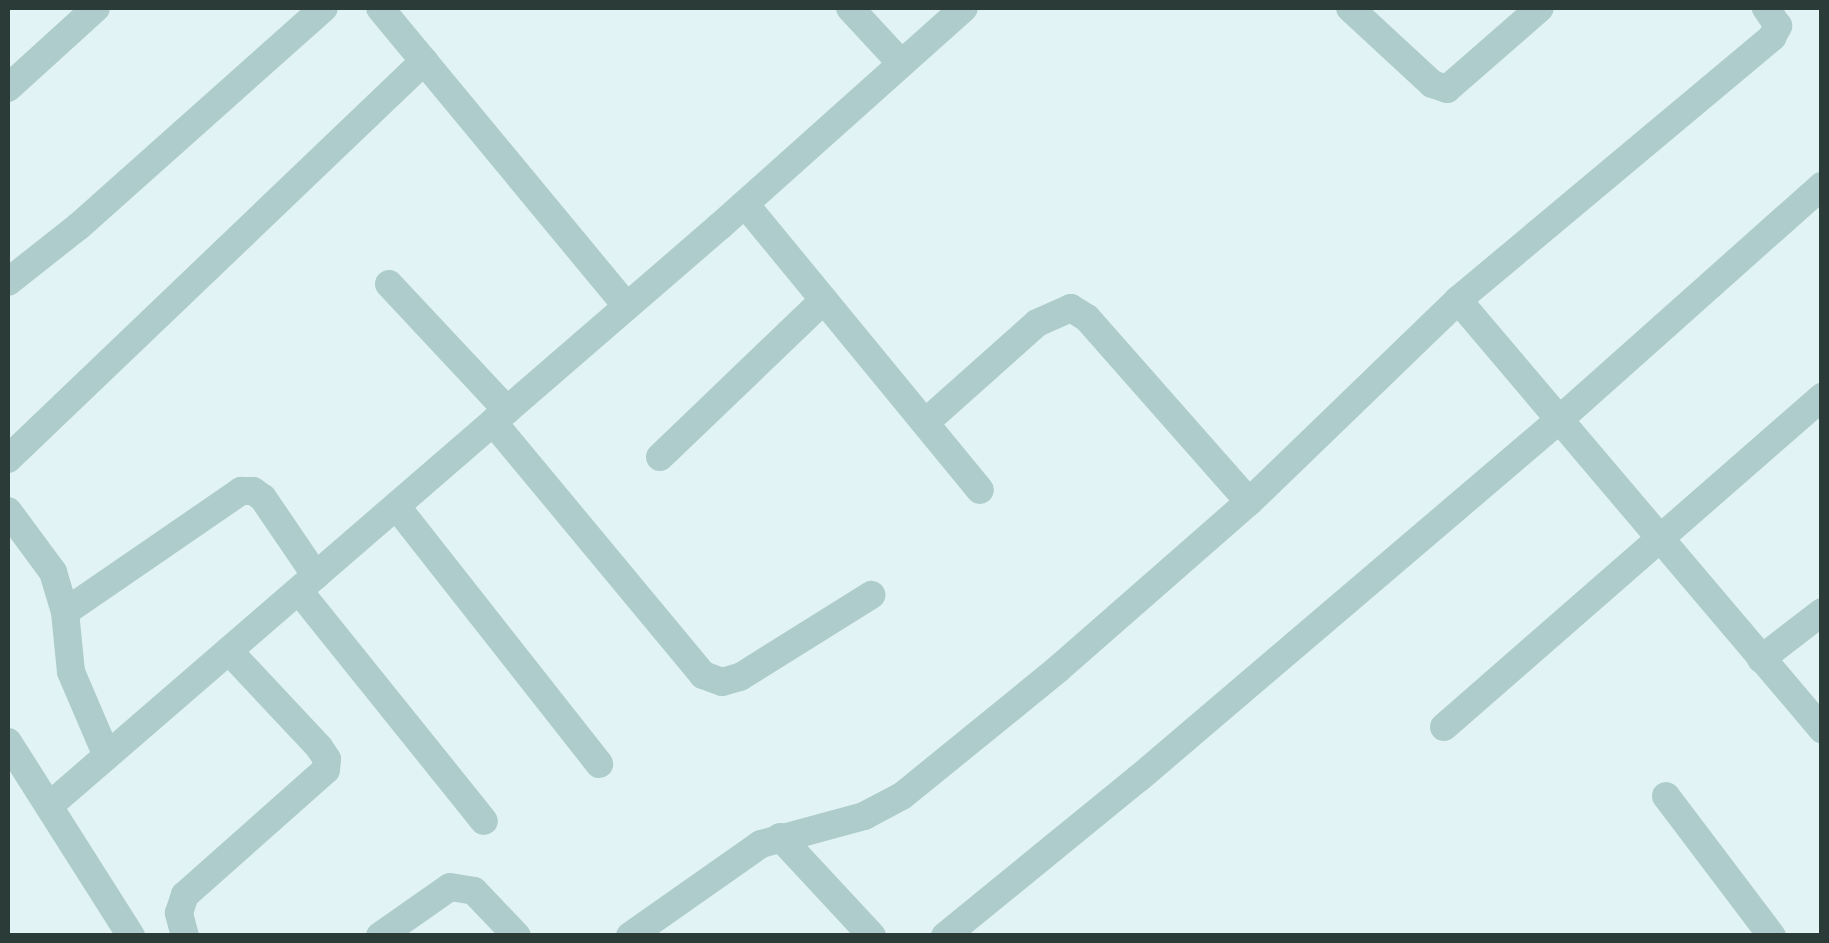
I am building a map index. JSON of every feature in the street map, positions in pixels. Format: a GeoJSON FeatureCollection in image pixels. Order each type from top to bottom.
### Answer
{"type":"FeatureCollection","features":[{"type":"Feature","properties":{"kind":"street"},"geometry":{"type":"LineString","coordinates":[[8,88],[96,8]]}},
{"type":"Feature","properties":{"kind":"street"},"geometry":{"type":"LineString","coordinates":[[8,282],[79,226],[324,8]]}},
{"type":"Feature","properties":{"kind":"street"},"geometry":{"type":"LineString","coordinates":[[380,8],[626,305]]}},
{"type":"Feature","properties":{"kind":"street"},"geometry":{"type":"LineString","coordinates":[[850,8],[902,63]]}},
{"type":"Feature","properties":{"kind":"street"},"geometry":{"type":"LineString","coordinates":[[49,806],[745,204],[964,8]]}},
{"type":"Feature","properties":{"kind":"street"},"geometry":{"type":"LineString","coordinates":[[1350,8],[1432,84],[1447,89],[1540,8]]}},
{"type":"Feature","properties":{"kind":"street"},"geometry":{"type":"LineString","coordinates":[[630,936],[761,844],[864,816],[902,796],[1058,670],[1249,502],[1458,300],[1772,37],[1778,26],[1766,8]]}},
{"type":"Feature","properties":{"kind":"street"},"geometry":{"type":"LineString","coordinates":[[8,459],[424,61]]}},
{"type":"Feature","properties":{"kind":"street"},"geometry":{"type":"LineString","coordinates":[[945,936],[1139,778],[1559,420],[1822,186]]}},
{"type":"Feature","properties":{"kind":"street"},"geometry":{"type":"LineString","coordinates":[[745,204],[980,490]]}},
{"type":"Feature","properties":{"kind":"street"},"geometry":{"type":"LineString","coordinates":[[389,284],[500,416],[704,675],[722,682],[740,677],[872,595]]}},
{"type":"Feature","properties":{"kind":"street"},"geometry":{"type":"LineString","coordinates":[[660,457],[824,300]]}},
{"type":"Feature","properties":{"kind":"street"},"geometry":{"type":"LineString","coordinates":[[1458,300],[1822,729]]}},
{"type":"Feature","properties":{"kind":"street"},"geometry":{"type":"LineString","coordinates":[[926,422],[1037,322],[1071,308],[1087,318],[1249,502]]}},
{"type":"Feature","properties":{"kind":"street"},"geometry":{"type":"LineString","coordinates":[[1444,726],[1822,397]]}},
{"type":"Feature","properties":{"kind":"street"},"geometry":{"type":"LineString","coordinates":[[65,612],[241,491],[253,491],[263,498],[308,583],[484,821]]}},
{"type":"Feature","properties":{"kind":"street"},"geometry":{"type":"LineString","coordinates":[[396,507],[599,764]]}},
{"type":"Feature","properties":{"kind":"street"},"geometry":{"type":"LineString","coordinates":[[8,511],[53,572],[65,612],[71,672],[107,756]]}},
{"type":"Feature","properties":{"kind":"street"},"geometry":{"type":"LineString","coordinates":[[1761,659],[1822,612]]}},
{"type":"Feature","properties":{"kind":"street"},"geometry":{"type":"LineString","coordinates":[[185,936],[179,912],[185,894],[326,770],[326,759],[318,747],[229,651]]}},
{"type":"Feature","properties":{"kind":"street"},"geometry":{"type":"LineString","coordinates":[[8,742],[132,936]]}},
{"type":"Feature","properties":{"kind":"street"},"geometry":{"type":"LineString","coordinates":[[1666,796],[1772,936]]}},
{"type":"Feature","properties":{"kind":"street"},"geometry":{"type":"LineString","coordinates":[[780,837],[872,936]]}},
{"type":"Feature","properties":{"kind":"street"},"geometry":{"type":"LineString","coordinates":[[380,936],[440,891],[462,887],[474,891],[517,936]]}}]}
